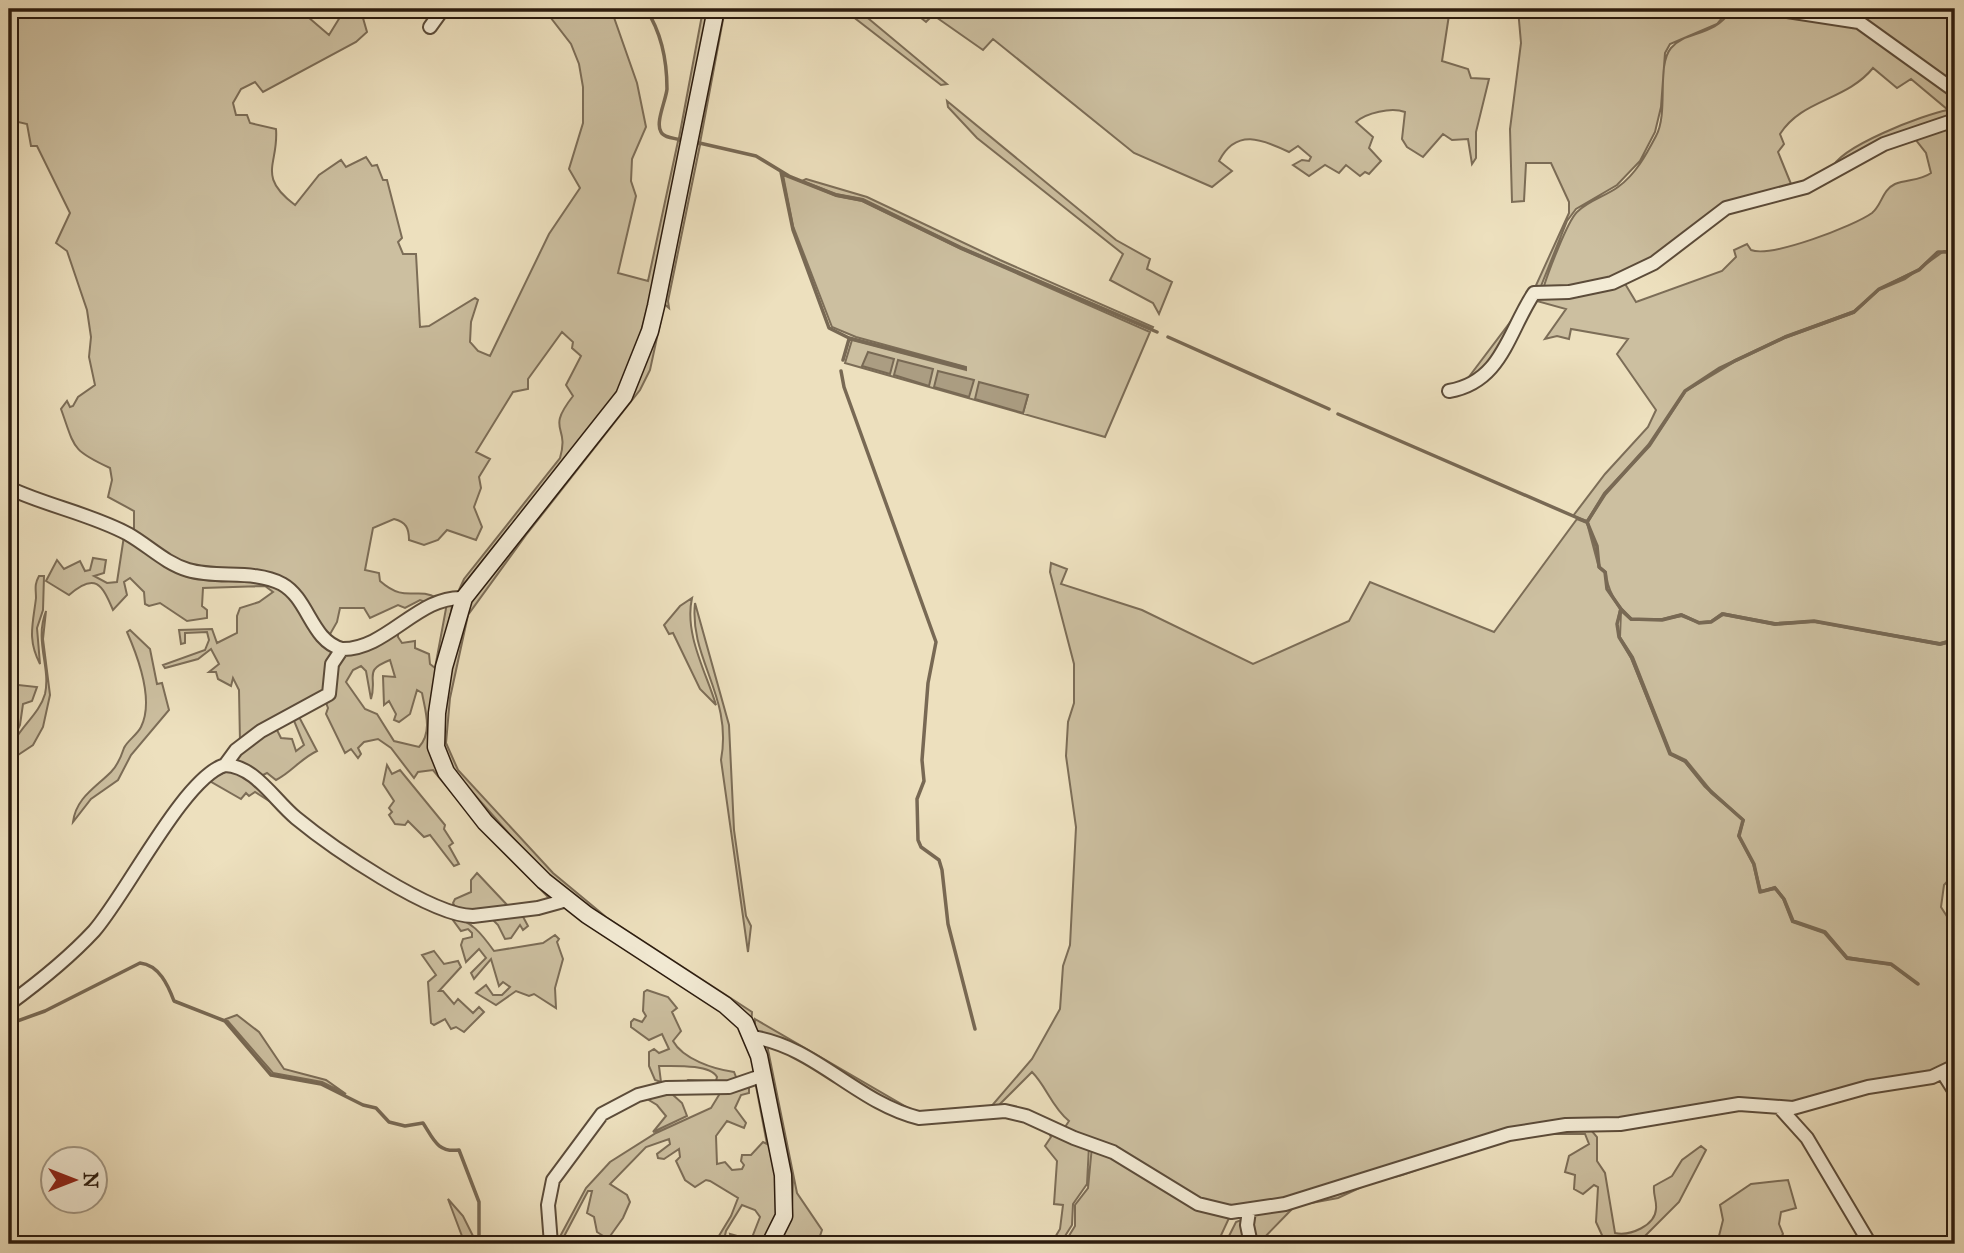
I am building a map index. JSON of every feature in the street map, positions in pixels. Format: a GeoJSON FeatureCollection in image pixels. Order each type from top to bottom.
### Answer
{"type":"FeatureCollection","features":[{"type":"Feature","properties":{"kind":"main road"},"geometry":{"type":"LineString","coordinates":[[716,9],[650,331],[630,383],[614,410],[464,598],[449,648],[435,734],[440,761],[485,821],[567,900],[724,1005],[745,1023],[764,1075],[785,1191],[784,1216],[771,1244]]}},
{"type":"Feature","properties":{"kind":"street"},"geometry":{"type":"LineString","coordinates":[[430,27],[443,9]]}},
{"type":"Feature","properties":{"kind":"street"},"geometry":{"type":"LineString","coordinates":[[1773,9],[1858,22],[1955,91]]}},
{"type":"Feature","properties":{"kind":"street"},"geometry":{"type":"LineString","coordinates":[[1450,391],[1462,388],[1490,372],[1534,293],[1569,292],[1621,279],[1654,263],[1726,208],[1806,187],[1884,144],[1955,120]]}},
{"type":"Feature","properties":{"kind":"street"},"geometry":{"type":"LineString","coordinates":[[9,488],[38,502],[121,531],[186,569],[212,575],[260,576],[281,584],[295,595],[325,640],[342,649],[362,645],[447,599],[464,598]]}},
{"type":"Feature","properties":{"kind":"street"},"geometry":{"type":"LineString","coordinates":[[9,1004],[56,968],[94,930],[179,809],[206,776],[225,765],[230,756],[261,731],[329,694],[332,664],[342,649]]}},
{"type":"Feature","properties":{"kind":"street"},"geometry":{"type":"LineString","coordinates":[[225,765],[248,772],[297,819],[346,853],[435,906],[463,916],[473,916],[538,908],[567,900]]}},
{"type":"Feature","properties":{"kind":"street"},"geometry":{"type":"LineString","coordinates":[[752,1037],[779,1042],[879,1103],[909,1116],[919,1118],[1005,1111],[1026,1116],[1074,1138],[1103,1147],[1210,1209],[1249,1211],[1285,1204],[1488,1139],[1518,1132],[1566,1125],[1620,1124],[1739,1104],[1793,1108],[1868,1087],[1943,1073],[1955,1066]]}},
{"type":"Feature","properties":{"kind":"street"},"geometry":{"type":"LineString","coordinates":[[1943,1073],[1955,1092]]}},
{"type":"Feature","properties":{"kind":"street"},"geometry":{"type":"LineString","coordinates":[[551,1244],[548,1205],[552,1180],[602,1114],[638,1095],[666,1088],[722,1088],[764,1075]]}},
{"type":"Feature","properties":{"kind":"street"},"geometry":{"type":"LineString","coordinates":[[1780,1108],[1807,1138],[1870,1244]]}},
{"type":"Feature","properties":{"kind":"street"},"geometry":{"type":"LineString","coordinates":[[1249,1211],[1247,1225],[1251,1244]]}},
{"type":"Feature","properties":{"kind":"shaded area"},"geometry":{"type":"Polygon","coordinates":[[[9,9],[302,9],[301,11],[329,35],[345,9],[368,9],[363,18],[367,32],[356,42],[263,92],[255,82],[241,89],[233,103],[236,115],[247,115],[250,123],[276,129],[273,177],[283,195],[295,205],[319,175],[341,160],[346,167],[366,157],[372,166],[377,165],[383,180],[387,180],[402,238],[398,242],[403,254],[416,254],[420,327],[429,326],[475,298],[478,300],[471,322],[470,342],[478,351],[490,356],[549,234],[580,188],[569,169],[583,123],[583,87],[579,64],[571,44],[544,9],[611,9],[637,83],[646,127],[632,159],[631,181],[636,196],[618,273],[648,281],[678,141],[683,140],[641,333],[616,395],[459,590],[464,579],[560,458],[562,439],[559,422],[573,396],[566,385],[581,356],[572,348],[573,342],[562,332],[528,379],[528,389],[513,392],[476,452],[490,459],[479,477],[481,488],[474,507],[482,527],[476,540],[447,530],[438,540],[424,545],[409,540],[406,526],[394,519],[373,528],[365,570],[379,573],[380,581],[397,592],[437,598],[428,603],[420,600],[405,608],[398,605],[370,618],[364,608],[340,608],[337,622],[329,636],[289,582],[268,573],[188,567],[134,534],[134,511],[108,497],[112,480],[110,468],[81,452],[72,440],[61,409],[67,401],[70,407],[73,406],[78,397],[95,385],[89,357],[91,337],[87,310],[67,251],[56,243],[70,213],[37,146],[31,146],[27,124],[18,122],[17,85],[9,81],[9,9]]]}},
{"type":"Feature","properties":{"kind":"shaded area"},"geometry":{"type":"Polygon","coordinates":[[[704,9],[708,9],[683,140],[679,138],[704,9]]]}},
{"type":"Feature","properties":{"kind":"shaded area"},"geometry":{"type":"Polygon","coordinates":[[[720,9],[725,9],[700,143],[696,143],[700,145],[668,301],[669,308],[662,302],[720,9]]]}},
{"type":"Feature","properties":{"kind":"shaded area"},"geometry":{"type":"Polygon","coordinates":[[[843,9],[857,9],[947,84],[941,85],[843,9]]]}},
{"type":"Feature","properties":{"kind":"shaded area"},"geometry":{"type":"Polygon","coordinates":[[[910,9],[1431,9],[1432,13],[1449,15],[1442,61],[1468,69],[1471,78],[1489,79],[1476,132],[1476,158],[1472,164],[1468,139],[1452,140],[1443,134],[1423,157],[1407,147],[1402,139],[1405,112],[1386,111],[1366,116],[1356,122],[1373,137],[1369,148],[1381,161],[1369,174],[1365,172],[1360,176],[1346,165],[1339,173],[1325,165],[1309,176],[1293,165],[1302,160],[1309,161],[1311,157],[1298,146],[1289,152],[1269,143],[1250,139],[1233,144],[1226,151],[1219,161],[1232,171],[1212,187],[1134,153],[993,39],[983,50],[933,15],[926,22],[910,9]]]}},
{"type":"Feature","properties":{"kind":"shaded area"},"geometry":{"type":"Polygon","coordinates":[[[1518,9],[1729,9],[1717,24],[1670,44],[1665,53],[1661,107],[1655,132],[1640,161],[1617,185],[1576,209],[1567,221],[1539,291],[1488,371],[1462,386],[1533,292],[1569,213],[1569,202],[1551,163],[1526,163],[1524,201],[1512,202],[1510,129],[1521,43],[1518,9]]]}},
{"type":"Feature","properties":{"kind":"shaded area"},"geometry":{"type":"Polygon","coordinates":[[[1732,9],[1768,9],[1848,20],[1955,94],[1955,118],[1832,169],[1849,151],[1865,142],[1921,118],[1948,110],[1911,79],[1897,88],[1873,68],[1850,87],[1800,114],[1789,122],[1780,134],[1784,144],[1778,152],[1791,184],[1796,184],[1728,205],[1647,265],[1580,289],[1543,289],[1563,237],[1577,212],[1624,182],[1640,164],[1656,136],[1662,115],[1664,66],[1671,48],[1685,38],[1717,25],[1732,9]]]}},
{"type":"Feature","properties":{"kind":"shaded area"},"geometry":{"type":"Polygon","coordinates":[[[1782,9],[1955,9],[1955,89],[1873,28],[1782,9]]]}},
{"type":"Feature","properties":{"kind":"shaded area"},"geometry":{"type":"Polygon","coordinates":[[[947,101],[1116,240],[1150,259],[1147,269],[1172,282],[1159,314],[1153,303],[1110,280],[1123,254],[977,138],[948,107],[947,101]]]}},
{"type":"Feature","properties":{"kind":"shaded area"},"geometry":{"type":"Polygon","coordinates":[[[1955,123],[1955,256],[1952,257],[1950,251],[1937,252],[1919,269],[1879,289],[1854,311],[1784,337],[1735,360],[1685,391],[1649,445],[1604,493],[1587,521],[1573,516],[1605,474],[1648,427],[1656,410],[1617,354],[1628,339],[1571,329],[1569,339],[1557,336],[1545,339],[1566,309],[1533,300],[1535,297],[1624,282],[1636,302],[1722,271],[1736,257],[1734,250],[1747,244],[1751,250],[1776,249],[1848,225],[1872,213],[1895,184],[1931,173],[1926,153],[1912,135],[1955,123]]]}},
{"type":"Feature","properties":{"kind":"shaded area"},"geometry":{"type":"Polygon","coordinates":[[[783,175],[836,196],[862,201],[961,249],[1150,332],[1105,437],[845,363],[852,340],[966,370],[966,367],[856,337],[832,327],[793,226],[783,175]],[[1028,395],[975,399],[1023,413],[1028,395]]]}},
{"type":"Feature","properties":{"kind":"shaded area"},"geometry":{"type":"Polygon","coordinates":[[[806,179],[867,197],[1000,260],[1153,327],[1152,329],[961,247],[863,199],[836,194],[802,181],[806,179]]]}},
{"type":"Feature","properties":{"kind":"shaded area"},"geometry":{"type":"Polygon","coordinates":[[[1944,251],[1949,252],[1951,259],[1955,257],[1955,639],[1940,643],[1814,621],[1775,623],[1722,613],[1711,621],[1699,622],[1681,614],[1662,619],[1632,619],[1611,592],[1606,572],[1600,567],[1588,522],[1605,494],[1650,446],[1686,391],[1736,361],[1785,338],[1854,313],[1879,290],[1905,279],[1944,251]]]}},
{"type":"Feature","properties":{"kind":"shaded area"},"geometry":{"type":"Polygon","coordinates":[[[661,319],[650,370],[640,390],[526,535],[468,615],[450,698],[446,743],[458,770],[553,873],[606,917],[752,1012],[751,1027],[574,898],[534,862],[450,767],[442,748],[450,668],[468,604],[638,383],[661,319]]]}},
{"type":"Feature","properties":{"kind":"shaded area"},"geometry":{"type":"Polygon","coordinates":[[[868,352],[894,359],[890,374],[862,366],[868,352]]]}},
{"type":"Feature","properties":{"kind":"shaded area"},"geometry":{"type":"Polygon","coordinates":[[[898,360],[933,369],[929,386],[894,375],[898,360]]]}},
{"type":"Feature","properties":{"kind":"shaded area"},"geometry":{"type":"Polygon","coordinates":[[[938,371],[974,380],[969,397],[934,387],[938,371]]]}},
{"type":"Feature","properties":{"kind":"shaded area"},"geometry":{"type":"Polygon","coordinates":[[[979,382],[1028,395],[1023,413],[975,399],[979,382]]]}},
{"type":"Feature","properties":{"kind":"shaded area"},"geometry":{"type":"Polygon","coordinates":[[[1577,519],[1587,523],[1599,568],[1605,573],[1607,589],[1620,609],[1617,624],[1619,637],[1631,658],[1670,754],[1685,762],[1711,793],[1743,820],[1738,836],[1753,864],[1760,892],[1775,889],[1783,899],[1792,922],[1824,933],[1847,959],[1891,965],[1917,984],[1891,964],[1847,957],[1825,932],[1793,921],[1784,898],[1775,887],[1761,891],[1754,864],[1739,836],[1744,820],[1712,792],[1686,760],[1671,753],[1633,657],[1620,637],[1621,611],[1631,620],[1662,620],[1681,616],[1699,623],[1711,622],[1723,615],[1775,625],[1814,622],[1940,645],[1955,641],[1955,873],[1944,885],[1941,907],[1955,929],[1955,1062],[1949,1067],[1780,1105],[1619,1122],[1566,1123],[1285,1202],[1220,1209],[1063,1130],[1069,1121],[1032,1072],[995,1109],[989,1109],[1032,1059],[1060,1009],[1063,966],[1070,945],[1076,827],[1066,756],[1068,722],[1074,703],[1074,664],[1050,572],[1051,563],[1067,569],[1061,584],[1142,610],[1253,664],[1349,621],[1370,582],[1494,632],[1577,519]]]}},
{"type":"Feature","properties":{"kind":"shaded area"},"geometry":{"type":"Polygon","coordinates":[[[124,536],[172,567],[248,578],[280,587],[336,651],[328,688],[317,699],[294,706],[240,742],[239,690],[233,678],[231,686],[218,679],[216,672],[209,672],[219,664],[211,649],[198,659],[165,668],[163,665],[205,650],[209,640],[207,632],[185,633],[185,643],[181,644],[179,630],[212,629],[217,643],[237,633],[240,608],[259,602],[273,592],[265,586],[203,588],[202,606],[207,610],[207,618],[187,621],[160,603],[149,606],[145,604],[144,592],[130,578],[124,582],[127,595],[113,610],[97,584],[85,584],[69,595],[46,581],[57,560],[64,569],[80,561],[85,571],[90,570],[93,558],[106,560],[104,573],[94,576],[107,583],[117,582],[124,536]]]}},
{"type":"Feature","properties":{"kind":"shaded area"},"geometry":{"type":"Polygon","coordinates":[[[39,576],[44,576],[43,610],[37,628],[40,664],[33,647],[32,631],[39,576]]]}},
{"type":"Feature","properties":{"kind":"shaded area"},"geometry":{"type":"Polygon","coordinates":[[[692,598],[690,612],[693,639],[716,705],[700,689],[673,633],[669,634],[664,625],[680,606],[692,598]]]}},
{"type":"Feature","properties":{"kind":"shaded area"},"geometry":{"type":"Polygon","coordinates":[[[447,603],[452,606],[439,663],[429,743],[551,900],[485,833],[433,770],[418,772],[414,778],[391,748],[378,739],[364,742],[358,748],[361,754],[358,758],[351,749],[345,753],[326,714],[328,708],[325,700],[344,653],[398,629],[398,637],[402,643],[415,641],[415,648],[429,654],[430,664],[435,668],[447,603]],[[390,660],[376,668],[371,699],[366,671],[361,666],[353,670],[346,682],[365,709],[377,714],[394,741],[419,747],[427,728],[422,693],[417,690],[410,714],[399,722],[394,720],[396,714],[389,701],[384,705],[383,676],[395,677],[390,660]]]}},
{"type":"Feature","properties":{"kind":"shaded area"},"geometry":{"type":"Polygon","coordinates":[[[695,603],[729,725],[734,830],[746,916],[751,926],[748,952],[721,760],[721,716],[698,642],[695,603]]]}},
{"type":"Feature","properties":{"kind":"shaded area"},"geometry":{"type":"Polygon","coordinates":[[[46,611],[43,639],[50,695],[43,727],[33,745],[9,761],[14,742],[45,694],[42,633],[46,611]]]}},
{"type":"Feature","properties":{"kind":"shaded area"},"geometry":{"type":"Polygon","coordinates":[[[130,630],[150,649],[157,684],[162,683],[169,710],[131,755],[118,780],[91,799],[73,822],[82,800],[116,767],[125,745],[137,733],[145,716],[143,679],[127,632],[130,630]]]}},
{"type":"Feature","properties":{"kind":"shaded area"},"geometry":{"type":"Polygon","coordinates":[[[9,684],[37,687],[32,701],[23,704],[20,725],[9,747],[9,684]]]}},
{"type":"Feature","properties":{"kind":"shaded area"},"geometry":{"type":"Polygon","coordinates":[[[297,713],[317,751],[287,773],[276,780],[267,773],[259,777],[234,759],[275,726],[281,738],[292,739],[296,751],[304,745],[292,716],[297,713]]]}},
{"type":"Feature","properties":{"kind":"shaded area"},"geometry":{"type":"Polygon","coordinates":[[[387,765],[392,774],[400,770],[445,825],[444,829],[453,843],[449,846],[459,864],[454,866],[430,835],[424,837],[408,821],[405,825],[395,824],[389,815],[392,812],[389,808],[394,801],[383,784],[387,765]]]}},
{"type":"Feature","properties":{"kind":"shaded area"},"geometry":{"type":"Polygon","coordinates":[[[234,768],[271,798],[269,801],[255,792],[249,796],[246,793],[241,799],[208,780],[234,768]]]}},
{"type":"Feature","properties":{"kind":"shaded area"},"geometry":{"type":"Polygon","coordinates":[[[477,873],[509,907],[457,911],[453,903],[455,899],[471,892],[471,880],[477,873]]]}},
{"type":"Feature","properties":{"kind":"shaded area"},"geometry":{"type":"Polygon","coordinates":[[[521,913],[528,926],[523,930],[520,925],[511,938],[505,939],[498,925],[489,916],[521,913]]]}},
{"type":"Feature","properties":{"kind":"shaded area"},"geometry":{"type":"Polygon","coordinates":[[[450,916],[475,929],[494,951],[543,943],[555,935],[559,939],[557,942],[563,959],[555,988],[556,1008],[534,994],[529,996],[516,991],[496,1005],[476,993],[486,985],[493,995],[502,995],[510,987],[503,982],[499,986],[491,959],[474,979],[471,973],[486,958],[479,949],[466,962],[461,945],[463,939],[472,937],[472,933],[468,929],[461,931],[450,916]]]}},
{"type":"Feature","properties":{"kind":"shaded area"},"geometry":{"type":"Polygon","coordinates":[[[434,951],[444,964],[458,961],[461,967],[439,991],[443,991],[454,1004],[458,999],[473,1013],[479,1007],[484,1012],[464,1032],[456,1027],[451,1029],[445,1019],[434,1025],[431,1023],[428,982],[436,975],[422,955],[434,951]]]}},
{"type":"Feature","properties":{"kind":"shaded area"},"geometry":{"type":"Polygon","coordinates":[[[647,990],[668,997],[677,1008],[672,1012],[681,1031],[673,1041],[678,1047],[699,1062],[734,1072],[738,1082],[684,1083],[688,1080],[716,1081],[717,1077],[707,1070],[682,1066],[659,1066],[661,1082],[655,1080],[649,1066],[649,1052],[654,1049],[659,1053],[669,1049],[662,1034],[649,1040],[631,1027],[634,1019],[642,1022],[646,1016],[643,1011],[644,992],[647,990]]]}},
{"type":"Feature","properties":{"kind":"shaded area"},"geometry":{"type":"Polygon","coordinates":[[[237,1015],[259,1032],[284,1069],[326,1080],[346,1094],[322,1082],[273,1073],[226,1019],[237,1015]]]}},
{"type":"Feature","properties":{"kind":"shaded area"},"geometry":{"type":"Polygon","coordinates":[[[755,1019],[908,1108],[910,1113],[755,1032],[755,1019]]]}},
{"type":"Feature","properties":{"kind":"shaded area"},"geometry":{"type":"Polygon","coordinates":[[[760,1044],[767,1045],[797,1193],[822,1230],[820,1236],[823,1244],[778,1244],[792,1207],[793,1180],[766,1059],[760,1044]]]}},
{"type":"Feature","properties":{"kind":"shaded area"},"geometry":{"type":"Polygon","coordinates":[[[755,1081],[758,1081],[772,1148],[778,1200],[772,1226],[763,1244],[732,1244],[730,1234],[751,1240],[760,1217],[755,1210],[742,1205],[726,1231],[723,1244],[714,1244],[731,1216],[738,1198],[710,1181],[706,1180],[695,1187],[685,1180],[676,1161],[680,1157],[679,1149],[664,1159],[658,1158],[657,1154],[670,1144],[669,1139],[646,1147],[610,1184],[627,1195],[630,1202],[623,1218],[608,1239],[597,1232],[594,1217],[587,1213],[592,1191],[588,1191],[560,1244],[556,1244],[586,1188],[610,1162],[656,1133],[711,1108],[722,1090],[749,1082],[749,1093],[741,1095],[735,1108],[746,1123],[744,1128],[727,1121],[716,1136],[717,1164],[725,1162],[732,1170],[742,1169],[742,1155],[751,1155],[763,1142],[767,1144],[755,1081]]]}},
{"type":"Feature","properties":{"kind":"shaded area"},"geometry":{"type":"Polygon","coordinates":[[[672,1089],[672,1094],[682,1103],[687,1116],[653,1132],[666,1116],[657,1105],[644,1097],[672,1089]]]}},
{"type":"Feature","properties":{"kind":"shaded area"},"geometry":{"type":"Polygon","coordinates":[[[1047,1129],[1089,1146],[1087,1184],[1073,1204],[1072,1225],[1060,1244],[1051,1244],[1060,1229],[1063,1205],[1054,1204],[1057,1161],[1045,1146],[1051,1137],[1047,1129]]]}},
{"type":"Feature","properties":{"kind":"shaded area"},"geometry":{"type":"Polygon","coordinates":[[[1546,1130],[1591,1130],[1597,1137],[1597,1161],[1605,1173],[1615,1233],[1621,1234],[1647,1225],[1655,1215],[1654,1186],[1672,1176],[1682,1160],[1701,1146],[1706,1150],[1679,1202],[1637,1244],[1606,1244],[1596,1222],[1598,1187],[1594,1185],[1583,1194],[1574,1189],[1575,1175],[1565,1172],[1569,1156],[1589,1144],[1585,1134],[1541,1134],[1494,1143],[1402,1175],[1370,1183],[1338,1198],[1295,1206],[1258,1244],[1253,1244],[1249,1222],[1253,1212],[1327,1195],[1509,1138],[1546,1130]]]}},
{"type":"Feature","properties":{"kind":"shaded area"},"geometry":{"type":"Polygon","coordinates":[[[1092,1146],[1230,1216],[1217,1244],[1201,1244],[1189,1238],[1186,1244],[1064,1244],[1075,1226],[1075,1205],[1088,1188],[1092,1146]]]}},
{"type":"Feature","properties":{"kind":"shaded area"},"geometry":{"type":"Polygon","coordinates":[[[1788,1180],[1796,1208],[1781,1212],[1779,1224],[1783,1234],[1777,1243],[1717,1244],[1723,1220],[1720,1205],[1751,1184],[1788,1180]]]}},
{"type":"Feature","properties":{"kind":"shaded area"},"geometry":{"type":"Polygon","coordinates":[[[448,1199],[463,1216],[477,1244],[465,1244],[448,1199]]]}},
{"type":"Feature","properties":{"kind":"shaded area"},"geometry":{"type":"Polygon","coordinates":[[[1241,1220],[1247,1244],[1225,1244],[1236,1222],[1241,1220]]]}},
{"type":"Feature","properties":{"kind":"waterway"},"geometry":{"type":"LineString","coordinates":[[646,9],[659,37],[666,68],[667,89],[659,128],[665,136],[681,140]]}},
{"type":"Feature","properties":{"kind":"waterway"},"geometry":{"type":"LineString","coordinates":[[695,142],[756,156],[789,176],[836,195],[862,200],[961,248],[1157,332]]}},
{"type":"Feature","properties":{"kind":"waterway"},"geometry":{"type":"LineString","coordinates":[[781,172],[793,230],[829,328],[849,338],[965,368]]}},
{"type":"Feature","properties":{"kind":"waterway"},"geometry":{"type":"LineString","coordinates":[[1918,984],[1891,964],[1847,958],[1825,932],[1793,921],[1784,899],[1775,888],[1760,892],[1754,864],[1739,836],[1743,820],[1705,786],[1685,761],[1670,754],[1632,658],[1619,637],[1617,624],[1621,609],[1607,589],[1605,572],[1599,567],[1597,546],[1587,522],[1605,494],[1649,445],[1685,391],[1720,368],[1785,337],[1854,312],[1879,289],[1919,270],[1938,252],[1949,252],[1951,258],[1955,256]]}},
{"type":"Feature","properties":{"kind":"waterway"},"geometry":{"type":"LineString","coordinates":[[1168,337],[1329,409]]}},
{"type":"Feature","properties":{"kind":"waterway"},"geometry":{"type":"LineString","coordinates":[[843,360],[849,339]]}},
{"type":"Feature","properties":{"kind":"waterway"},"geometry":{"type":"LineString","coordinates":[[841,371],[844,387],[936,642],[928,683],[922,760],[924,781],[917,799],[918,840],[921,847],[939,860],[948,924],[975,1029]]}},
{"type":"Feature","properties":{"kind":"waterway"},"geometry":{"type":"LineString","coordinates":[[1338,414],[1587,522]]}},
{"type":"Feature","properties":{"kind":"waterway"},"geometry":{"type":"LineString","coordinates":[[1621,609],[1631,619],[1662,620],[1682,615],[1699,623],[1711,622],[1723,614],[1775,624],[1814,621],[1940,644],[1955,640]]}},
{"type":"Feature","properties":{"kind":"waterway"},"geometry":{"type":"LineString","coordinates":[[9,1024],[45,1011],[140,963],[147,965],[162,977],[174,1001],[225,1021],[271,1075],[321,1084],[363,1105],[376,1108],[389,1122],[405,1126],[423,1123],[441,1147],[459,1150],[479,1202],[479,1244]]}}]}
